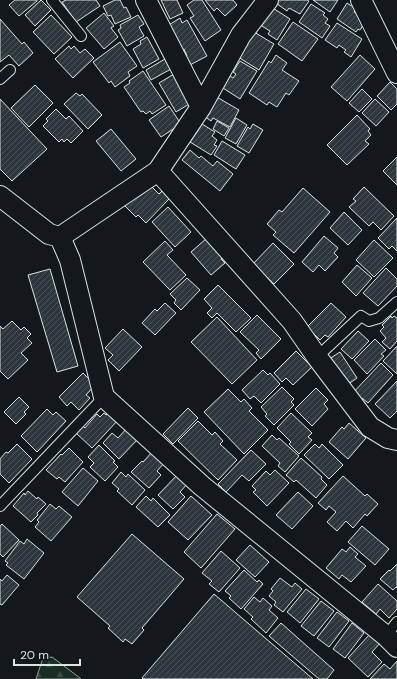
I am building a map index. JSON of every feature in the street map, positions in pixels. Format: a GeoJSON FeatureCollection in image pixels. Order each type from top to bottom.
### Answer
{"type":"FeatureCollection","features":[{"type":"Feature","properties":{"kind":"street"},"geometry":{"type":"LineString","coordinates":[[146,0],[202,107]]}},
{"type":"Feature","properties":{"kind":"street"},"geometry":{"type":"LineString","coordinates":[[0,196],[49,234],[60,236],[158,171],[202,107],[241,35],[268,0]]}},
{"type":"Feature","properties":{"kind":"street"},"geometry":{"type":"LineString","coordinates":[[361,0],[397,73]]}},
{"type":"Feature","properties":{"kind":"street"},"geometry":{"type":"LineString","coordinates":[[158,171],[292,321],[317,357],[370,427],[394,436]]}},
{"type":"Feature","properties":{"kind":"street"},"geometry":{"type":"LineString","coordinates":[[60,236],[70,260],[104,397],[202,486],[393,635]]}},
{"type":"Feature","properties":{"kind":"lane"},"geometry":{"type":"LineString","coordinates":[[52,0],[80,36]]}},
{"type":"Feature","properties":{"kind":"lane"},"geometry":{"type":"LineString","coordinates":[[0,79],[10,70]]}},
{"type":"Feature","properties":{"kind":"lane"},"geometry":{"type":"LineString","coordinates":[[317,357],[361,316],[369,321],[379,318],[397,302]]}},
{"type":"Feature","properties":{"kind":"lane"},"geometry":{"type":"LineString","coordinates":[[0,506],[104,397]]}},
{"type":"Feature","properties":{"kind":"green space"},"geometry":{"type":"Polygon","coordinates":[[[52,657],[81,679],[36,679],[43,658],[52,657]]]}},
{"type":"Feature","properties":{"kind":"building"},"geometry":{"type":"Polygon","coordinates":[[[15,0],[37,1],[19,16],[9,5],[15,0]]]}},
{"type":"Feature","properties":{"kind":"building"},"geometry":{"type":"Polygon","coordinates":[[[41,0],[51,10],[35,26],[25,15],[41,0]]]}},
{"type":"Feature","properties":{"kind":"building"},"geometry":{"type":"Polygon","coordinates":[[[66,0],[96,0],[100,6],[76,22],[62,2],[66,0]]]}},
{"type":"Feature","properties":{"kind":"building"},"geometry":{"type":"Polygon","coordinates":[[[115,0],[120,0],[124,8],[126,7],[131,17],[115,24],[111,15],[108,16],[103,6],[115,0]]]}},
{"type":"Feature","properties":{"kind":"building"},"geometry":{"type":"Polygon","coordinates":[[[161,0],[177,0],[183,13],[170,19],[161,0]]]}},
{"type":"Feature","properties":{"kind":"building"},"geometry":{"type":"Polygon","coordinates":[[[194,0],[202,0],[221,30],[205,41],[190,18],[194,16],[187,5],[194,0]]]}},
{"type":"Feature","properties":{"kind":"building"},"geometry":{"type":"Polygon","coordinates":[[[205,0],[233,0],[237,5],[225,16],[217,8],[214,11],[205,0]]]}},
{"type":"Feature","properties":{"kind":"building"},"geometry":{"type":"Polygon","coordinates":[[[313,0],[338,0],[330,12],[313,0]]]}},
{"type":"Feature","properties":{"kind":"building"},"geometry":{"type":"Polygon","coordinates":[[[273,1],[309,1],[300,14],[289,8],[287,11],[273,1]]]}},
{"type":"Feature","properties":{"kind":"building"},"geometry":{"type":"Polygon","coordinates":[[[347,3],[356,9],[354,12],[366,20],[360,30],[358,29],[356,32],[337,19],[347,3]]]}},
{"type":"Feature","properties":{"kind":"building"},"geometry":{"type":"Polygon","coordinates":[[[311,4],[325,13],[323,15],[328,19],[325,23],[330,26],[322,38],[299,22],[311,4]]]}},
{"type":"Feature","properties":{"kind":"building"},"geometry":{"type":"Polygon","coordinates":[[[268,5],[290,19],[277,40],[268,34],[270,31],[257,23],[268,5]]]}},
{"type":"Feature","properties":{"kind":"building"},"geometry":{"type":"Polygon","coordinates":[[[104,13],[114,26],[111,28],[118,37],[104,49],[86,28],[104,13]]]}},
{"type":"Feature","properties":{"kind":"building"},"geometry":{"type":"Polygon","coordinates":[[[51,15],[72,37],[54,54],[33,32],[51,15]]]}},
{"type":"Feature","properties":{"kind":"building"},"geometry":{"type":"Polygon","coordinates":[[[138,15],[144,24],[139,27],[144,36],[127,46],[118,30],[121,28],[120,25],[138,15]]]}},
{"type":"Feature","properties":{"kind":"building"},"geometry":{"type":"Polygon","coordinates":[[[180,18],[182,23],[187,20],[207,56],[188,66],[183,58],[187,56],[184,49],[180,51],[167,26],[180,18]]]}},
{"type":"Feature","properties":{"kind":"building"},"geometry":{"type":"Polygon","coordinates":[[[0,19],[22,44],[24,42],[33,53],[19,66],[9,55],[0,62],[0,19]]]}},
{"type":"Feature","properties":{"kind":"building"},"geometry":{"type":"Polygon","coordinates":[[[293,22],[318,39],[302,61],[278,44],[293,22]]]}},
{"type":"Feature","properties":{"kind":"building"},"geometry":{"type":"Polygon","coordinates":[[[337,23],[362,39],[351,57],[344,52],[346,50],[339,45],[337,48],[325,40],[337,23]]]}},
{"type":"Feature","properties":{"kind":"building"},"geometry":{"type":"Polygon","coordinates":[[[254,32],[274,44],[259,70],[238,57],[254,32]]]}},
{"type":"Feature","properties":{"kind":"building"},"geometry":{"type":"Polygon","coordinates":[[[147,37],[159,59],[143,68],[133,49],[141,44],[140,41],[147,37]]]}},
{"type":"Feature","properties":{"kind":"building"},"geometry":{"type":"Polygon","coordinates":[[[120,42],[137,66],[128,72],[130,76],[115,87],[111,81],[109,83],[93,62],[120,42]]]}},
{"type":"Feature","properties":{"kind":"building"},"geometry":{"type":"Polygon","coordinates":[[[69,46],[71,49],[74,46],[80,53],[85,49],[94,58],[73,78],[55,59],[69,46]]]}},
{"type":"Feature","properties":{"kind":"building"},"geometry":{"type":"Polygon","coordinates":[[[276,55],[287,63],[282,70],[299,81],[289,95],[286,93],[277,107],[269,102],[267,105],[249,93],[269,61],[271,63],[276,55]]]}},
{"type":"Feature","properties":{"kind":"building"},"geometry":{"type":"Polygon","coordinates":[[[360,55],[375,69],[347,101],[331,87],[360,55]]]}},
{"type":"Feature","properties":{"kind":"building"},"geometry":{"type":"Polygon","coordinates":[[[165,59],[171,69],[151,80],[146,70],[165,59]]]}},
{"type":"Feature","properties":{"kind":"building"},"geometry":{"type":"Polygon","coordinates":[[[240,61],[257,71],[240,99],[223,88],[230,76],[233,78],[236,74],[233,72],[240,61]]]}},
{"type":"Feature","properties":{"kind":"building"},"geometry":{"type":"Polygon","coordinates":[[[143,71],[166,105],[152,114],[150,111],[146,114],[143,111],[141,112],[124,87],[130,83],[129,81],[143,71]]]}},
{"type":"Feature","properties":{"kind":"building"},"geometry":{"type":"Polygon","coordinates":[[[174,74],[191,103],[176,112],[159,83],[174,74]]]}},
{"type":"Feature","properties":{"kind":"building"},"geometry":{"type":"Polygon","coordinates":[[[390,82],[397,89],[397,104],[391,110],[377,96],[390,82]]]}},
{"type":"Feature","properties":{"kind":"building"},"geometry":{"type":"Polygon","coordinates":[[[35,85],[53,103],[29,127],[11,108],[35,85]]]}},
{"type":"Feature","properties":{"kind":"building"},"geometry":{"type":"Polygon","coordinates":[[[362,89],[372,99],[359,112],[349,103],[362,89]]]}},
{"type":"Feature","properties":{"kind":"building"},"geometry":{"type":"Polygon","coordinates":[[[76,93],[80,96],[82,94],[102,115],[88,129],[64,104],[76,93]]]}},
{"type":"Feature","properties":{"kind":"building"},"geometry":{"type":"Polygon","coordinates":[[[215,96],[239,110],[230,127],[213,118],[211,121],[204,116],[215,96]]]}},
{"type":"Feature","properties":{"kind":"building"},"geometry":{"type":"Polygon","coordinates":[[[0,99],[47,149],[12,181],[0,169],[0,99]]]}},
{"type":"Feature","properties":{"kind":"building"},"geometry":{"type":"Polygon","coordinates":[[[375,99],[389,112],[376,126],[362,113],[375,99]]]}},
{"type":"Feature","properties":{"kind":"building"},"geometry":{"type":"Polygon","coordinates":[[[169,106],[181,124],[161,137],[149,120],[169,106]]]}},
{"type":"Feature","properties":{"kind":"building"},"geometry":{"type":"Polygon","coordinates":[[[56,109],[66,119],[69,116],[83,131],[71,143],[67,139],[64,142],[62,139],[59,142],[43,126],[48,121],[46,119],[56,109]]]}},
{"type":"Feature","properties":{"kind":"building"},"geometry":{"type":"Polygon","coordinates":[[[357,115],[370,129],[368,131],[371,135],[365,141],[369,144],[347,165],[327,145],[357,115]]]}},
{"type":"Feature","properties":{"kind":"building"},"geometry":{"type":"Polygon","coordinates":[[[236,118],[247,125],[236,144],[225,138],[236,118]]]}},
{"type":"Feature","properties":{"kind":"building"},"geometry":{"type":"Polygon","coordinates":[[[217,121],[229,128],[224,136],[213,129],[217,121]]]}},
{"type":"Feature","properties":{"kind":"building"},"geometry":{"type":"Polygon","coordinates":[[[202,124],[215,132],[212,136],[217,140],[214,145],[217,146],[211,155],[190,142],[202,124]]]}},
{"type":"Feature","properties":{"kind":"building"},"geometry":{"type":"Polygon","coordinates":[[[253,124],[263,130],[249,153],[237,146],[248,127],[250,129],[253,124]]]}},
{"type":"Feature","properties":{"kind":"building"},"geometry":{"type":"Polygon","coordinates":[[[111,129],[136,159],[121,171],[96,141],[111,129]]]}},
{"type":"Feature","properties":{"kind":"building"},"geometry":{"type":"Polygon","coordinates":[[[222,141],[245,155],[236,169],[214,155],[222,141]]]}},
{"type":"Feature","properties":{"kind":"building"},"geometry":{"type":"Polygon","coordinates":[[[190,150],[199,158],[201,156],[213,166],[217,161],[233,174],[220,191],[182,160],[190,150]]]}},
{"type":"Feature","properties":{"kind":"building"},"geometry":{"type":"Polygon","coordinates":[[[397,157],[397,185],[383,171],[397,157]]]}},
{"type":"Feature","properties":{"kind":"building"},"geometry":{"type":"Polygon","coordinates":[[[151,186],[159,194],[162,191],[169,199],[146,223],[138,215],[136,217],[124,205],[137,193],[140,196],[151,186]]]}},
{"type":"Feature","properties":{"kind":"building"},"geometry":{"type":"Polygon","coordinates":[[[364,187],[394,216],[381,230],[373,222],[369,226],[349,207],[356,201],[353,199],[364,187]]]}},
{"type":"Feature","properties":{"kind":"building"},"geometry":{"type":"Polygon","coordinates":[[[303,188],[330,212],[294,253],[273,235],[276,232],[267,224],[279,210],[282,212],[303,188]]]}},
{"type":"Feature","properties":{"kind":"building"},"geometry":{"type":"Polygon","coordinates":[[[168,207],[191,232],[175,247],[152,222],[168,207]]]}},
{"type":"Feature","properties":{"kind":"building"},"geometry":{"type":"Polygon","coordinates":[[[344,212],[362,230],[348,245],[330,228],[344,212]]]}},
{"type":"Feature","properties":{"kind":"building"},"geometry":{"type":"Polygon","coordinates":[[[397,218],[397,251],[392,246],[389,249],[378,238],[397,218]]]}},
{"type":"Feature","properties":{"kind":"building"},"geometry":{"type":"Polygon","coordinates":[[[324,236],[338,248],[334,253],[338,257],[325,271],[319,265],[313,272],[302,262],[324,236]]]}},
{"type":"Feature","properties":{"kind":"building"},"geometry":{"type":"Polygon","coordinates":[[[207,238],[223,257],[221,259],[225,263],[211,275],[191,252],[207,238]]]}},
{"type":"Feature","properties":{"kind":"building"},"geometry":{"type":"Polygon","coordinates":[[[374,240],[393,258],[374,277],[356,260],[374,240]]]}},
{"type":"Feature","properties":{"kind":"building"},"geometry":{"type":"Polygon","coordinates":[[[165,241],[173,250],[167,255],[186,275],[170,290],[143,262],[165,241]]]}},
{"type":"Feature","properties":{"kind":"building"},"geometry":{"type":"Polygon","coordinates":[[[273,243],[294,264],[274,284],[253,264],[273,243]]]}},
{"type":"Feature","properties":{"kind":"building"},"geometry":{"type":"Polygon","coordinates":[[[357,265],[372,278],[356,296],[342,282],[357,265]]]}},
{"type":"Feature","properties":{"kind":"building"},"geometry":{"type":"Polygon","coordinates":[[[386,268],[397,279],[397,286],[378,306],[363,293],[386,268]]]}},
{"type":"Feature","properties":{"kind":"building"},"geometry":{"type":"Polygon","coordinates":[[[50,269],[78,366],[57,372],[28,275],[50,269]]]}},
{"type":"Feature","properties":{"kind":"building"},"geometry":{"type":"Polygon","coordinates":[[[187,278],[200,290],[181,310],[174,303],[176,300],[170,294],[187,278]]]}},
{"type":"Feature","properties":{"kind":"building"},"geometry":{"type":"Polygon","coordinates":[[[218,285],[251,318],[236,332],[217,313],[212,318],[207,313],[212,308],[204,299],[218,285]]]}},
{"type":"Feature","properties":{"kind":"building"},"geometry":{"type":"Polygon","coordinates":[[[165,303],[176,313],[155,335],[142,323],[155,309],[157,311],[165,303]]]}},
{"type":"Feature","properties":{"kind":"building"},"geometry":{"type":"Polygon","coordinates":[[[331,303],[346,317],[328,337],[325,335],[320,340],[307,327],[331,303]]]}},
{"type":"Feature","properties":{"kind":"building"},"geometry":{"type":"Polygon","coordinates":[[[257,315],[281,339],[261,359],[256,353],[259,350],[240,332],[257,315]]]}},
{"type":"Feature","properties":{"kind":"building"},"geometry":{"type":"Polygon","coordinates":[[[391,316],[392,318],[394,316],[397,318],[397,341],[390,349],[382,342],[386,338],[380,331],[384,327],[382,325],[391,316]]]}},
{"type":"Feature","properties":{"kind":"building"},"geometry":{"type":"Polygon","coordinates":[[[217,317],[257,360],[232,384],[191,342],[217,317]]]}},
{"type":"Feature","properties":{"kind":"building"},"geometry":{"type":"Polygon","coordinates":[[[12,321],[21,330],[24,327],[31,334],[27,338],[32,343],[21,353],[28,360],[8,379],[0,371],[0,326],[3,329],[12,321]]]}},
{"type":"Feature","properties":{"kind":"building"},"geometry":{"type":"Polygon","coordinates":[[[123,329],[142,347],[119,371],[108,360],[113,355],[105,348],[123,329]]]}},
{"type":"Feature","properties":{"kind":"building"},"geometry":{"type":"Polygon","coordinates":[[[358,331],[369,341],[352,359],[341,349],[358,331]]]}},
{"type":"Feature","properties":{"kind":"building"},"geometry":{"type":"Polygon","coordinates":[[[375,339],[386,350],[381,354],[384,356],[367,374],[354,360],[375,339]]]}},
{"type":"Feature","properties":{"kind":"building"},"geometry":{"type":"Polygon","coordinates":[[[397,346],[397,374],[383,361],[397,346]]]}},
{"type":"Feature","properties":{"kind":"building"},"geometry":{"type":"Polygon","coordinates":[[[296,351],[312,367],[293,385],[286,378],[282,382],[274,373],[296,351]]]}},
{"type":"Feature","properties":{"kind":"building"},"geometry":{"type":"Polygon","coordinates":[[[340,352],[357,378],[347,385],[329,359],[340,352]]]}},
{"type":"Feature","properties":{"kind":"building"},"geometry":{"type":"Polygon","coordinates":[[[381,363],[393,375],[368,403],[362,398],[358,402],[351,395],[381,363]]]}},
{"type":"Feature","properties":{"kind":"building"},"geometry":{"type":"Polygon","coordinates":[[[263,370],[268,375],[270,373],[280,384],[261,403],[254,396],[250,399],[242,390],[263,370]]]}},
{"type":"Feature","properties":{"kind":"building"},"geometry":{"type":"Polygon","coordinates":[[[83,373],[95,385],[86,395],[90,398],[79,410],[71,402],[67,406],[59,397],[83,373]]]}},
{"type":"Feature","properties":{"kind":"building"},"geometry":{"type":"Polygon","coordinates":[[[397,381],[397,411],[390,418],[375,404],[397,381]]]}},
{"type":"Feature","properties":{"kind":"building"},"geometry":{"type":"Polygon","coordinates":[[[282,387],[294,399],[291,402],[294,405],[274,425],[265,416],[267,414],[261,407],[282,387]]]}},
{"type":"Feature","properties":{"kind":"building"},"geometry":{"type":"Polygon","coordinates":[[[316,388],[328,400],[324,404],[328,409],[312,426],[295,409],[316,388]]]}},
{"type":"Feature","properties":{"kind":"building"},"geometry":{"type":"Polygon","coordinates":[[[228,389],[241,402],[244,399],[252,408],[249,411],[268,430],[244,454],[204,412],[228,389]]]}},
{"type":"Feature","properties":{"kind":"building"},"geometry":{"type":"Polygon","coordinates":[[[19,397],[29,407],[24,412],[26,414],[16,424],[4,412],[19,397]]]}},
{"type":"Feature","properties":{"kind":"building"},"geometry":{"type":"Polygon","coordinates":[[[188,408],[198,418],[173,444],[163,434],[188,408]]]}},
{"type":"Feature","properties":{"kind":"building"},"geometry":{"type":"Polygon","coordinates":[[[47,409],[53,415],[56,412],[66,421],[37,452],[21,436],[47,409]]]}},
{"type":"Feature","properties":{"kind":"building"},"geometry":{"type":"Polygon","coordinates":[[[104,413],[106,415],[108,413],[119,419],[92,448],[76,433],[83,426],[85,428],[97,414],[100,417],[104,413]]]}},
{"type":"Feature","properties":{"kind":"building"},"geometry":{"type":"Polygon","coordinates":[[[291,413],[312,433],[308,437],[312,440],[299,454],[289,444],[291,442],[277,428],[291,413]]]}},
{"type":"Feature","properties":{"kind":"building"},"geometry":{"type":"Polygon","coordinates":[[[198,421],[212,435],[215,432],[223,441],[220,444],[237,460],[218,480],[178,441],[198,421]]]}},
{"type":"Feature","properties":{"kind":"building"},"geometry":{"type":"Polygon","coordinates":[[[349,423],[366,438],[348,459],[329,442],[342,427],[344,429],[349,423]]]}},
{"type":"Feature","properties":{"kind":"building"},"geometry":{"type":"Polygon","coordinates":[[[127,428],[138,439],[119,459],[103,443],[112,433],[118,438],[127,428]]]}},
{"type":"Feature","properties":{"kind":"building"},"geometry":{"type":"Polygon","coordinates":[[[272,435],[277,440],[279,438],[299,456],[285,472],[278,466],[280,463],[262,446],[272,435]]]}},
{"type":"Feature","properties":{"kind":"building"},"geometry":{"type":"Polygon","coordinates":[[[17,444],[32,459],[9,483],[0,474],[0,459],[6,452],[8,453],[17,444]]]}},
{"type":"Feature","properties":{"kind":"building"},"geometry":{"type":"Polygon","coordinates":[[[315,444],[319,448],[322,444],[343,465],[329,479],[304,455],[315,444]]]}},
{"type":"Feature","properties":{"kind":"building"},"geometry":{"type":"Polygon","coordinates":[[[99,445],[115,461],[113,462],[118,467],[105,481],[90,467],[94,463],[88,457],[99,445]]]}},
{"type":"Feature","properties":{"kind":"building"},"geometry":{"type":"Polygon","coordinates":[[[69,448],[83,462],[65,482],[59,477],[57,479],[46,470],[69,448]]]}},
{"type":"Feature","properties":{"kind":"building"},"geometry":{"type":"Polygon","coordinates":[[[251,450],[266,464],[249,481],[242,475],[226,492],[218,484],[251,450]]]}},
{"type":"Feature","properties":{"kind":"building"},"geometry":{"type":"Polygon","coordinates":[[[153,451],[165,462],[157,471],[161,475],[149,488],[131,472],[153,451]]]}},
{"type":"Feature","properties":{"kind":"building"},"geometry":{"type":"Polygon","coordinates":[[[301,458],[322,477],[321,479],[327,485],[316,498],[296,480],[294,482],[286,475],[301,458]]]}},
{"type":"Feature","properties":{"kind":"building"},"geometry":{"type":"Polygon","coordinates":[[[83,468],[98,481],[78,506],[62,492],[83,468]]]}},
{"type":"Feature","properties":{"kind":"building"},"geometry":{"type":"Polygon","coordinates":[[[275,470],[289,483],[267,506],[253,492],[256,490],[252,486],[266,471],[270,475],[275,470]]]}},
{"type":"Feature","properties":{"kind":"building"},"geometry":{"type":"Polygon","coordinates":[[[121,472],[126,477],[128,474],[145,490],[132,505],[117,491],[119,489],[112,483],[121,472]]]}},
{"type":"Feature","properties":{"kind":"building"},"geometry":{"type":"Polygon","coordinates":[[[178,474],[188,483],[180,492],[185,497],[173,509],[158,495],[178,474]]]}},
{"type":"Feature","properties":{"kind":"building"},"geometry":{"type":"Polygon","coordinates":[[[343,476],[365,496],[367,494],[378,504],[367,516],[365,514],[353,528],[346,521],[337,531],[327,522],[336,512],[329,506],[326,510],[318,503],[343,476]]]}},
{"type":"Feature","properties":{"kind":"building"},"geometry":{"type":"Polygon","coordinates":[[[28,491],[37,499],[38,497],[46,504],[31,522],[13,506],[24,493],[25,495],[28,491]]]}},
{"type":"Feature","properties":{"kind":"building"},"geometry":{"type":"Polygon","coordinates":[[[298,492],[313,506],[292,529],[276,515],[298,492]]]}},
{"type":"Feature","properties":{"kind":"building"},"geometry":{"type":"Polygon","coordinates":[[[146,496],[151,501],[153,498],[170,515],[158,527],[136,507],[146,496]]]}},
{"type":"Feature","properties":{"kind":"building"},"geometry":{"type":"Polygon","coordinates":[[[191,496],[212,515],[188,540],[168,522],[191,496]]]}},
{"type":"Feature","properties":{"kind":"building"},"geometry":{"type":"Polygon","coordinates":[[[50,504],[56,509],[59,506],[72,517],[51,541],[35,527],[39,522],[37,520],[50,504]]]}},
{"type":"Feature","properties":{"kind":"building"},"geometry":{"type":"Polygon","coordinates":[[[217,514],[235,529],[201,568],[184,552],[217,514]]]}},
{"type":"Feature","properties":{"kind":"building"},"geometry":{"type":"Polygon","coordinates":[[[2,524],[19,540],[3,557],[0,554],[0,526],[2,524]]]}},
{"type":"Feature","properties":{"kind":"building"},"geometry":{"type":"Polygon","coordinates":[[[362,526],[389,549],[375,565],[348,542],[362,526]]]}},
{"type":"Feature","properties":{"kind":"building"},"geometry":{"type":"Polygon","coordinates":[[[132,534],[184,579],[142,628],[144,630],[132,644],[125,639],[123,642],[108,628],[110,626],[77,597],[132,534]]]}},
{"type":"Feature","properties":{"kind":"building"},"geometry":{"type":"Polygon","coordinates":[[[27,539],[44,553],[24,579],[6,565],[8,563],[5,561],[20,541],[24,544],[27,539]]]}},
{"type":"Feature","properties":{"kind":"building"},"geometry":{"type":"Polygon","coordinates":[[[250,545],[269,562],[255,577],[236,560],[250,545]]]}},
{"type":"Feature","properties":{"kind":"building"},"geometry":{"type":"Polygon","coordinates":[[[350,547],[358,554],[355,557],[366,566],[351,582],[342,575],[339,579],[326,568],[342,549],[346,552],[350,547]]]}},
{"type":"Feature","properties":{"kind":"building"},"geometry":{"type":"Polygon","coordinates":[[[221,551],[240,568],[219,592],[209,584],[212,581],[202,573],[221,551]]]}},
{"type":"Feature","properties":{"kind":"building"},"geometry":{"type":"Polygon","coordinates":[[[397,564],[397,588],[396,587],[393,590],[380,579],[397,564]]]}},
{"type":"Feature","properties":{"kind":"building"},"geometry":{"type":"Polygon","coordinates":[[[244,570],[257,582],[259,580],[263,584],[241,609],[229,598],[231,596],[225,591],[244,570]]]}},
{"type":"Feature","properties":{"kind":"building"},"geometry":{"type":"Polygon","coordinates":[[[7,575],[19,585],[2,605],[0,604],[0,579],[2,581],[7,575]]]}},
{"type":"Feature","properties":{"kind":"building"},"geometry":{"type":"Polygon","coordinates":[[[280,578],[292,587],[295,583],[302,589],[283,612],[274,605],[276,602],[269,596],[273,591],[271,589],[280,578]]]}},
{"type":"Feature","properties":{"kind":"building"},"geometry":{"type":"Polygon","coordinates":[[[378,584],[397,601],[397,609],[389,618],[380,609],[376,614],[362,602],[378,584]]]}},
{"type":"Feature","properties":{"kind":"building"},"geometry":{"type":"Polygon","coordinates":[[[306,589],[319,599],[300,623],[287,612],[306,589]]]}},
{"type":"Feature","properties":{"kind":"building"},"geometry":{"type":"Polygon","coordinates":[[[214,594],[313,679],[143,679],[142,678],[214,594]]]}},
{"type":"Feature","properties":{"kind":"building"},"geometry":{"type":"Polygon","coordinates":[[[254,597],[260,602],[263,598],[272,606],[269,610],[278,618],[266,633],[251,619],[253,617],[244,609],[254,597]]]}},
{"type":"Feature","properties":{"kind":"building"},"geometry":{"type":"Polygon","coordinates":[[[321,601],[334,611],[314,636],[301,626],[321,601]]]}},
{"type":"Feature","properties":{"kind":"building"},"geometry":{"type":"Polygon","coordinates":[[[337,612],[349,621],[329,647],[317,638],[337,612]]]}},
{"type":"Feature","properties":{"kind":"building"},"geometry":{"type":"Polygon","coordinates":[[[281,623],[334,670],[327,679],[319,679],[269,636],[281,623]]]}},
{"type":"Feature","properties":{"kind":"building"},"geometry":{"type":"Polygon","coordinates":[[[352,623],[364,633],[345,658],[333,649],[352,623]]]}},
{"type":"Feature","properties":{"kind":"building"},"geometry":{"type":"Polygon","coordinates":[[[370,634],[380,643],[372,652],[382,662],[368,677],[348,658],[370,634]]]}},
{"type":"Feature","properties":{"kind":"building"},"geometry":{"type":"Polygon","coordinates":[[[397,661],[397,679],[370,679],[384,664],[390,669],[397,661]]]}}]}
